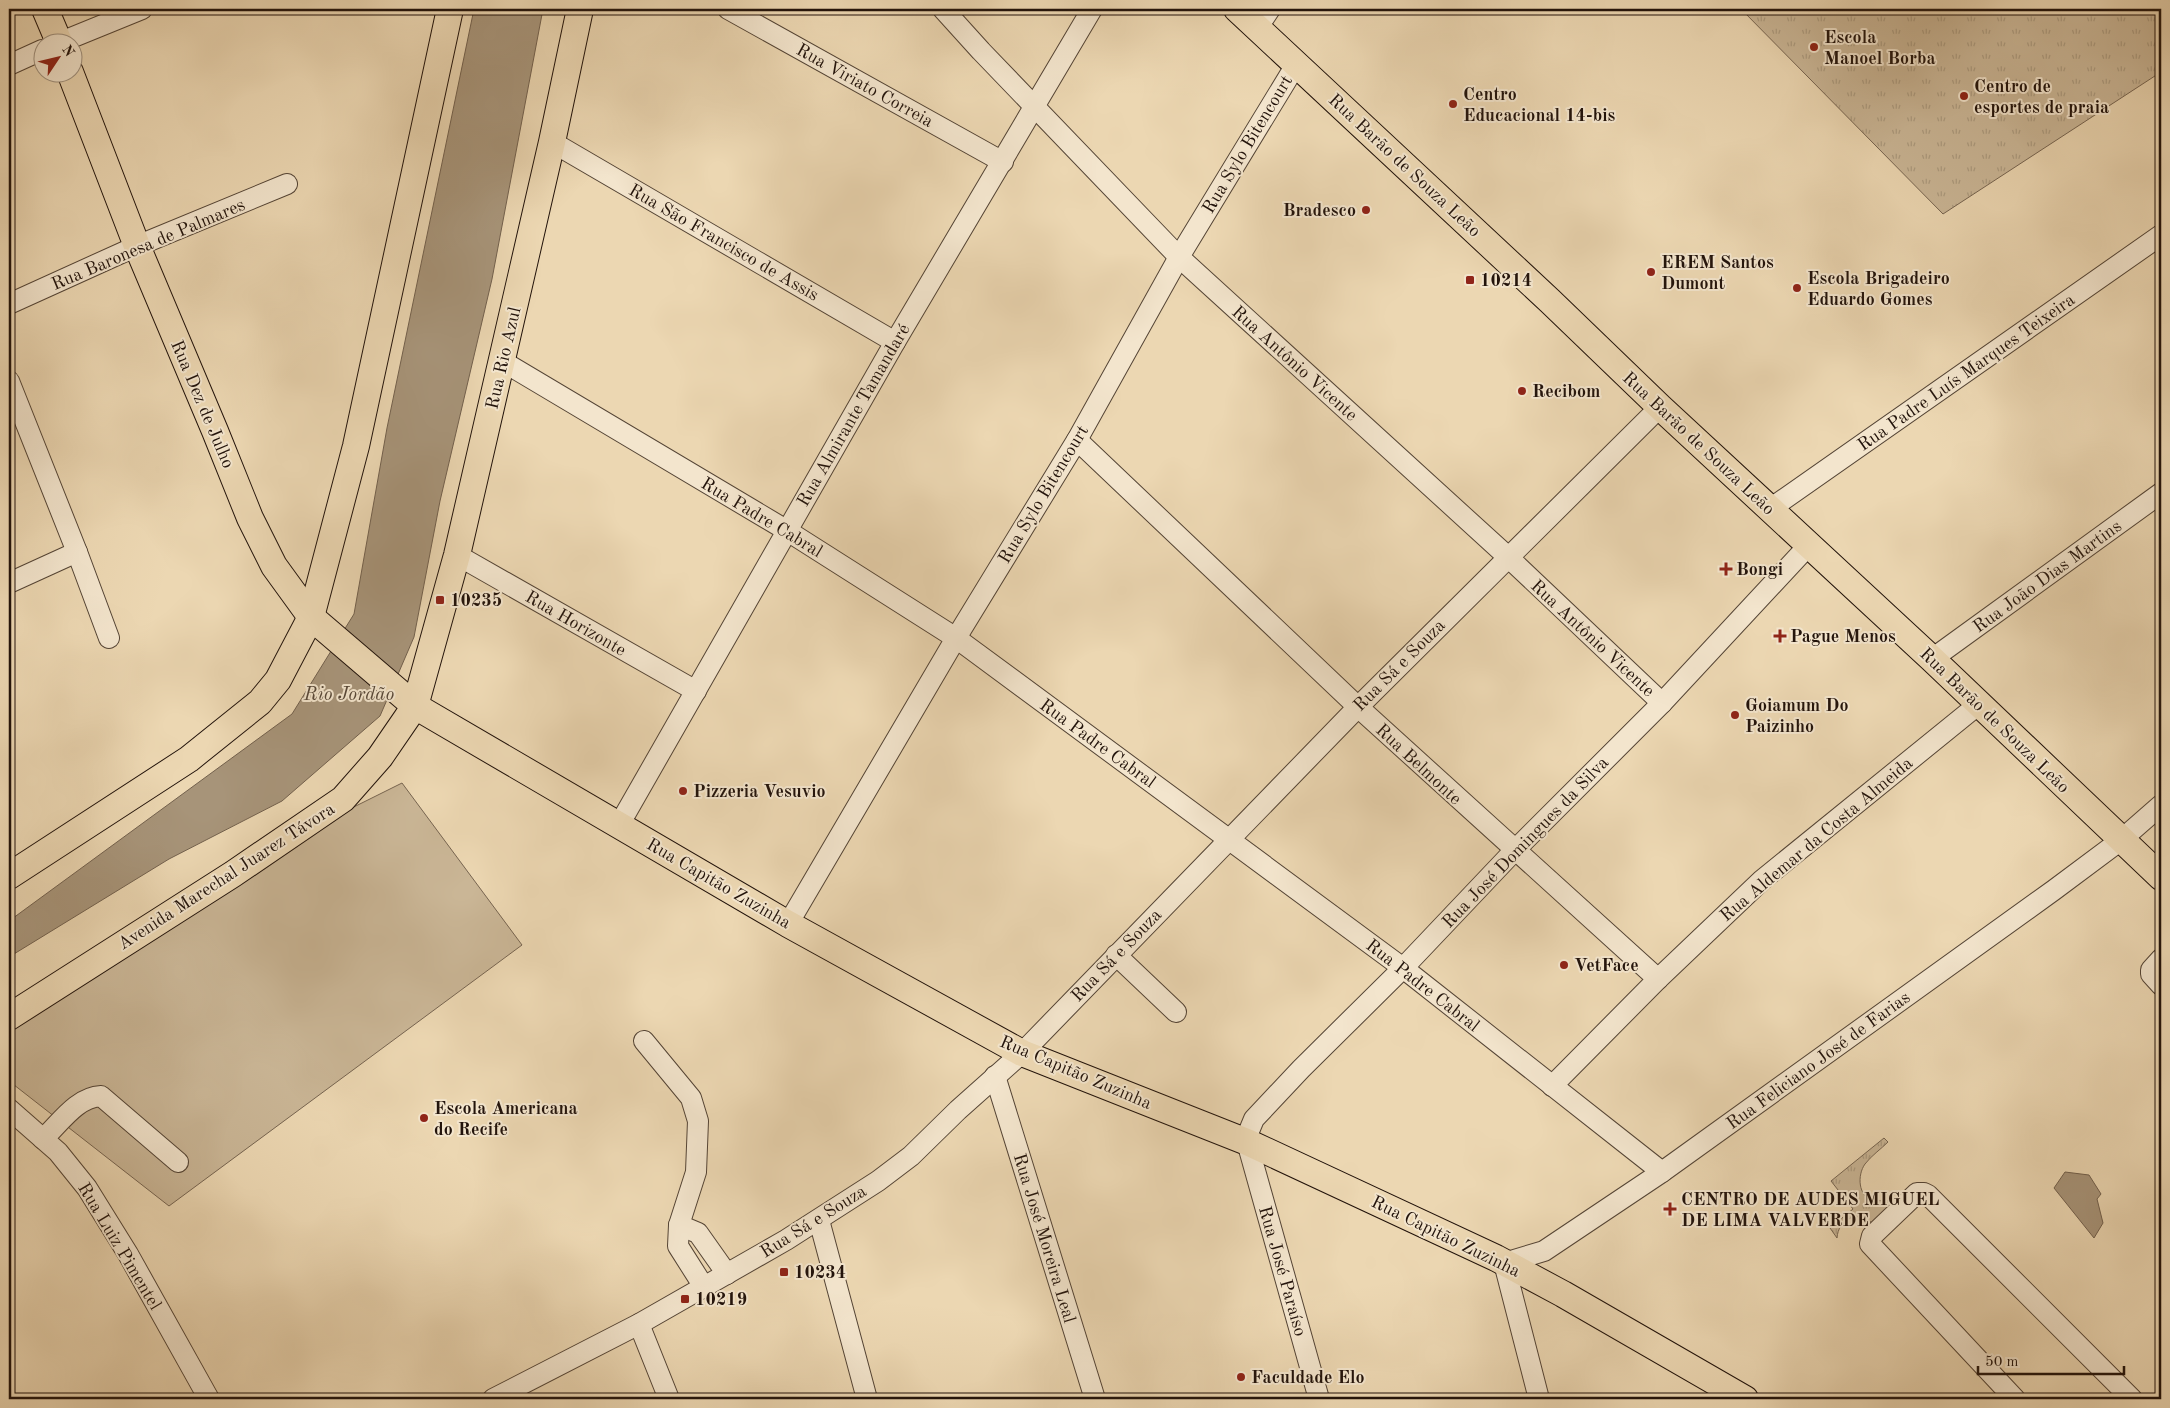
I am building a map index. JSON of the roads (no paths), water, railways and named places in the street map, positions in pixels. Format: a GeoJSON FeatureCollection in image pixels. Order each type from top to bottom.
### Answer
{"type":"FeatureCollection","features":[{"type":"Feature","properties":{"kind":"main road"},"geometry":{"type":"LineString","coordinates":[[45,9],[55,32]]}},
{"type":"Feature","properties":{"kind":"main road"},"geometry":{"type":"LineString","coordinates":[[9,876],[189,759],[260,702],[318,623],[450,9]]}},
{"type":"Feature","properties":{"kind":"main road","name":"Rua Rio Azul"},"geometry":{"type":"LineString","coordinates":[[408,700],[457,556],[552,142],[580,9]]}},
{"type":"Feature","properties":{"kind":"main road","name":"Rua Barão de Souza Leão"},"geometry":{"type":"LineString","coordinates":[[1238,9],[1264,18],[1297,63],[1660,407],[1932,659],[2161,877]]}},
{"type":"Feature","properties":{"kind":"main road","name":"Rua Dez de Julho"},"geometry":{"type":"LineString","coordinates":[[74,82],[137,246],[250,518],[274,566],[318,623],[408,700]]}},
{"type":"Feature","properties":{"kind":"main road","name":"Rua Capitão Zuzinha"},"geometry":{"type":"LineString","coordinates":[[408,700],[788,924],[1022,1053],[1247,1142],[1504,1263],[1745,1399]]}},
{"type":"Feature","properties":{"kind":"main road","name":"Avenida Marechal Juarez Távora"},"geometry":{"type":"LineString","coordinates":[[9,1017],[233,874],[342,799],[380,757],[408,700]]}},
{"type":"Feature","properties":{"kind":"street"},"geometry":{"type":"LineString","coordinates":[[82,33],[142,9]]}},
{"type":"Feature","properties":{"kind":"street","name":"Rua Viriato Correia"},"geometry":{"type":"LineString","coordinates":[[728,9],[1003,162]]}},
{"type":"Feature","properties":{"kind":"street","name":"Rua Antônio Vicente"},"geometry":{"type":"LineString","coordinates":[[943,9],[1179,257],[1508,557],[1662,703]]}},
{"type":"Feature","properties":{"kind":"street","name":"Rua Almirante Tamandaré"},"geometry":{"type":"LineString","coordinates":[[619,825],[786,530],[1092,9]]}},
{"type":"Feature","properties":{"kind":"street"},"geometry":{"type":"LineString","coordinates":[[9,65],[32,55]]}},
{"type":"Feature","properties":{"kind":"street","name":"Rua Sylo Bitencourt"},"geometry":{"type":"LineString","coordinates":[[788,924],[956,638],[1077,440],[1179,257],[1297,63]]}},
{"type":"Feature","properties":{"kind":"street","name":"Rua São Francisco de Assis"},"geometry":{"type":"LineString","coordinates":[[552,142],[895,342]]}},
{"type":"Feature","properties":{"kind":"street","name":"Rua Baronesa de Palmares"},"geometry":{"type":"LineString","coordinates":[[9,304],[137,246],[287,184]]}},
{"type":"Feature","properties":{"kind":"street","name":"Rua Padre Luís Marques Teixeira"},"geometry":{"type":"LineString","coordinates":[[1770,509],[2161,235]]}},
{"type":"Feature","properties":{"kind":"street","name":"Rua Padre Cabral"},"geometry":{"type":"LineString","coordinates":[[502,361],[786,530],[956,638],[1403,968],[1662,1172]]}},
{"type":"Feature","properties":{"kind":"street"},"geometry":{"type":"LineString","coordinates":[[9,381],[109,638]]}},
{"type":"Feature","properties":{"kind":"street","name":"Rua Sá e Souza"},"geometry":{"type":"LineString","coordinates":[[493,1399],[639,1324],[727,1274],[819,1220],[878,1181],[911,1156],[995,1076],[1022,1053],[1358,707],[1660,407]]}},
{"type":"Feature","properties":{"kind":"street","name":"Rua Belmonte"},"geometry":{"type":"LineString","coordinates":[[1077,440],[1358,707],[1514,851],[1658,979]]}},
{"type":"Feature","properties":{"kind":"street","name":"Rua João Dias Martins"},"geometry":{"type":"LineString","coordinates":[[1932,659],[2161,493]]}},
{"type":"Feature","properties":{"kind":"street","name":"Rua José Domingues da Silva"},"geometry":{"type":"LineString","coordinates":[[1247,1142],[1254,1119],[1301,1069],[1403,968],[1514,851],[1662,703],[1809,545]]}},
{"type":"Feature","properties":{"kind":"street"},"geometry":{"type":"LineString","coordinates":[[9,582],[77,552]]}},
{"type":"Feature","properties":{"kind":"street","name":"Rua Horizonte"},"geometry":{"type":"LineString","coordinates":[[457,556],[696,691]]}},
{"type":"Feature","properties":{"kind":"street","name":"Rua Aldemar da Costa Almeida"},"geometry":{"type":"LineString","coordinates":[[1552,1086],[1658,979],[1762,880],[1978,704]]}},
{"type":"Feature","properties":{"kind":"street","name":"Rua Feliciano José de Farias"},"geometry":{"type":"LineString","coordinates":[[1504,1263],[1544,1252],[2058,898],[2161,805]]}},
{"type":"Feature","properties":{"kind":"street"},"geometry":{"type":"LineString","coordinates":[[1116,955],[1176,1012]]}},
{"type":"Feature","properties":{"kind":"street"},"geometry":{"type":"LineString","coordinates":[[2161,960],[2151,970],[2161,985]]}},
{"type":"Feature","properties":{"kind":"street"},"geometry":{"type":"LineString","coordinates":[[644,1041],[691,1098],[698,1120],[696,1172],[679,1225],[678,1246],[704,1287]]}},
{"type":"Feature","properties":{"kind":"street","name":"Rua José Moreira Leal"},"geometry":{"type":"LineString","coordinates":[[995,1076],[1095,1399]]}},
{"type":"Feature","properties":{"kind":"street"},"geometry":{"type":"LineString","coordinates":[[44,1140],[82,1101],[91,1096],[101,1096],[178,1162]]}},
{"type":"Feature","properties":{"kind":"street","name":"Rua Luiz Pimentel"},"geometry":{"type":"LineString","coordinates":[[9,1109],[58,1152],[87,1188],[128,1254],[209,1399]]}},
{"type":"Feature","properties":{"kind":"street","name":"Rua José Paraíso"},"geometry":{"type":"LineString","coordinates":[[1247,1142],[1319,1399]]}},
{"type":"Feature","properties":{"kind":"street"},"geometry":{"type":"LineString","coordinates":[[2015,1399],[1870,1244],[1872,1236],[1917,1194],[1924,1193],[1928,1195],[2132,1399]]}},
{"type":"Feature","properties":{"kind":"street"},"geometry":{"type":"LineString","coordinates":[[819,1220],[867,1399]]}},
{"type":"Feature","properties":{"kind":"street"},"geometry":{"type":"LineString","coordinates":[[679,1225],[698,1233],[727,1274]]}},
{"type":"Feature","properties":{"kind":"street"},"geometry":{"type":"LineString","coordinates":[[1504,1263],[1539,1399]]}},
{"type":"Feature","properties":{"kind":"street"},"geometry":{"type":"LineString","coordinates":[[639,1324],[669,1399]]}},
{"type":"Feature","properties":{"kind":"water","name":"Rio Jordão"},"geometry":{"type":"Polygon","coordinates":[[[474,9],[543,9],[492,279],[440,501],[414,637],[380,716],[282,801],[169,859],[9,957],[9,921],[292,714],[354,614],[387,428],[474,9]]]}},
{"type":"Feature","properties":{"kind":"water"},"geometry":{"type":"Polygon","coordinates":[[[2065,1172],[2089,1175],[2101,1194],[2097,1199],[2103,1223],[2094,1238],[2054,1188],[2065,1172]]]}},
{"type":"Feature","properties":{"kind":"place","name":"Escola Manoel Borba"},"geometry":{"type":"Point","coordinates":[1814,47]}},
{"type":"Feature","properties":{"kind":"place","name":"Centro de esportes de praia"},"geometry":{"type":"Point","coordinates":[1964,96]}},
{"type":"Feature","properties":{"kind":"place","name":"Centro Educacional 14-bis"},"geometry":{"type":"Point","coordinates":[1453,104]}},
{"type":"Feature","properties":{"kind":"place","name":"Bradesco"},"geometry":{"type":"Point","coordinates":[1366,210]}},
{"type":"Feature","properties":{"kind":"place","name":"EREM Santos Dumont"},"geometry":{"type":"Point","coordinates":[1651,272]}},
{"type":"Feature","properties":{"kind":"place","name":"10214"},"geometry":{"type":"Point","coordinates":[1470,280]}},
{"type":"Feature","properties":{"kind":"place","name":"Escola Brigadeiro Eduardo Gomes"},"geometry":{"type":"Point","coordinates":[1797,288]}},
{"type":"Feature","properties":{"kind":"place","name":"Recibom"},"geometry":{"type":"Point","coordinates":[1522,391]}},
{"type":"Feature","properties":{"kind":"place","name":"Bongi"},"geometry":{"type":"Point","coordinates":[1726,569]}},
{"type":"Feature","properties":{"kind":"place","name":"10235"},"geometry":{"type":"Point","coordinates":[440,600]}},
{"type":"Feature","properties":{"kind":"place","name":"Pague Menos"},"geometry":{"type":"Point","coordinates":[1780,636]}},
{"type":"Feature","properties":{"kind":"place","name":"Goiamum Do Paizinho"},"geometry":{"type":"Point","coordinates":[1735,715]}},
{"type":"Feature","properties":{"kind":"place","name":"Pizzeria Vesuvio"},"geometry":{"type":"Point","coordinates":[683,791]}},
{"type":"Feature","properties":{"kind":"place","name":"VetFace"},"geometry":{"type":"Point","coordinates":[1564,965]}},
{"type":"Feature","properties":{"kind":"place","name":"Escola Americana do Recife"},"geometry":{"type":"Point","coordinates":[424,1118]}},
{"type":"Feature","properties":{"kind":"place","name":"CENTRO DE AUDES MIGUEL DE LIMA VALVERDE"},"geometry":{"type":"Point","coordinates":[1670,1209]}},
{"type":"Feature","properties":{"kind":"place","name":"10234"},"geometry":{"type":"Point","coordinates":[784,1272]}},
{"type":"Feature","properties":{"kind":"place","name":"10219"},"geometry":{"type":"Point","coordinates":[685,1299]}},
{"type":"Feature","properties":{"kind":"place","name":"Faculdade Elo"},"geometry":{"type":"Point","coordinates":[1241,1377]}}]}
